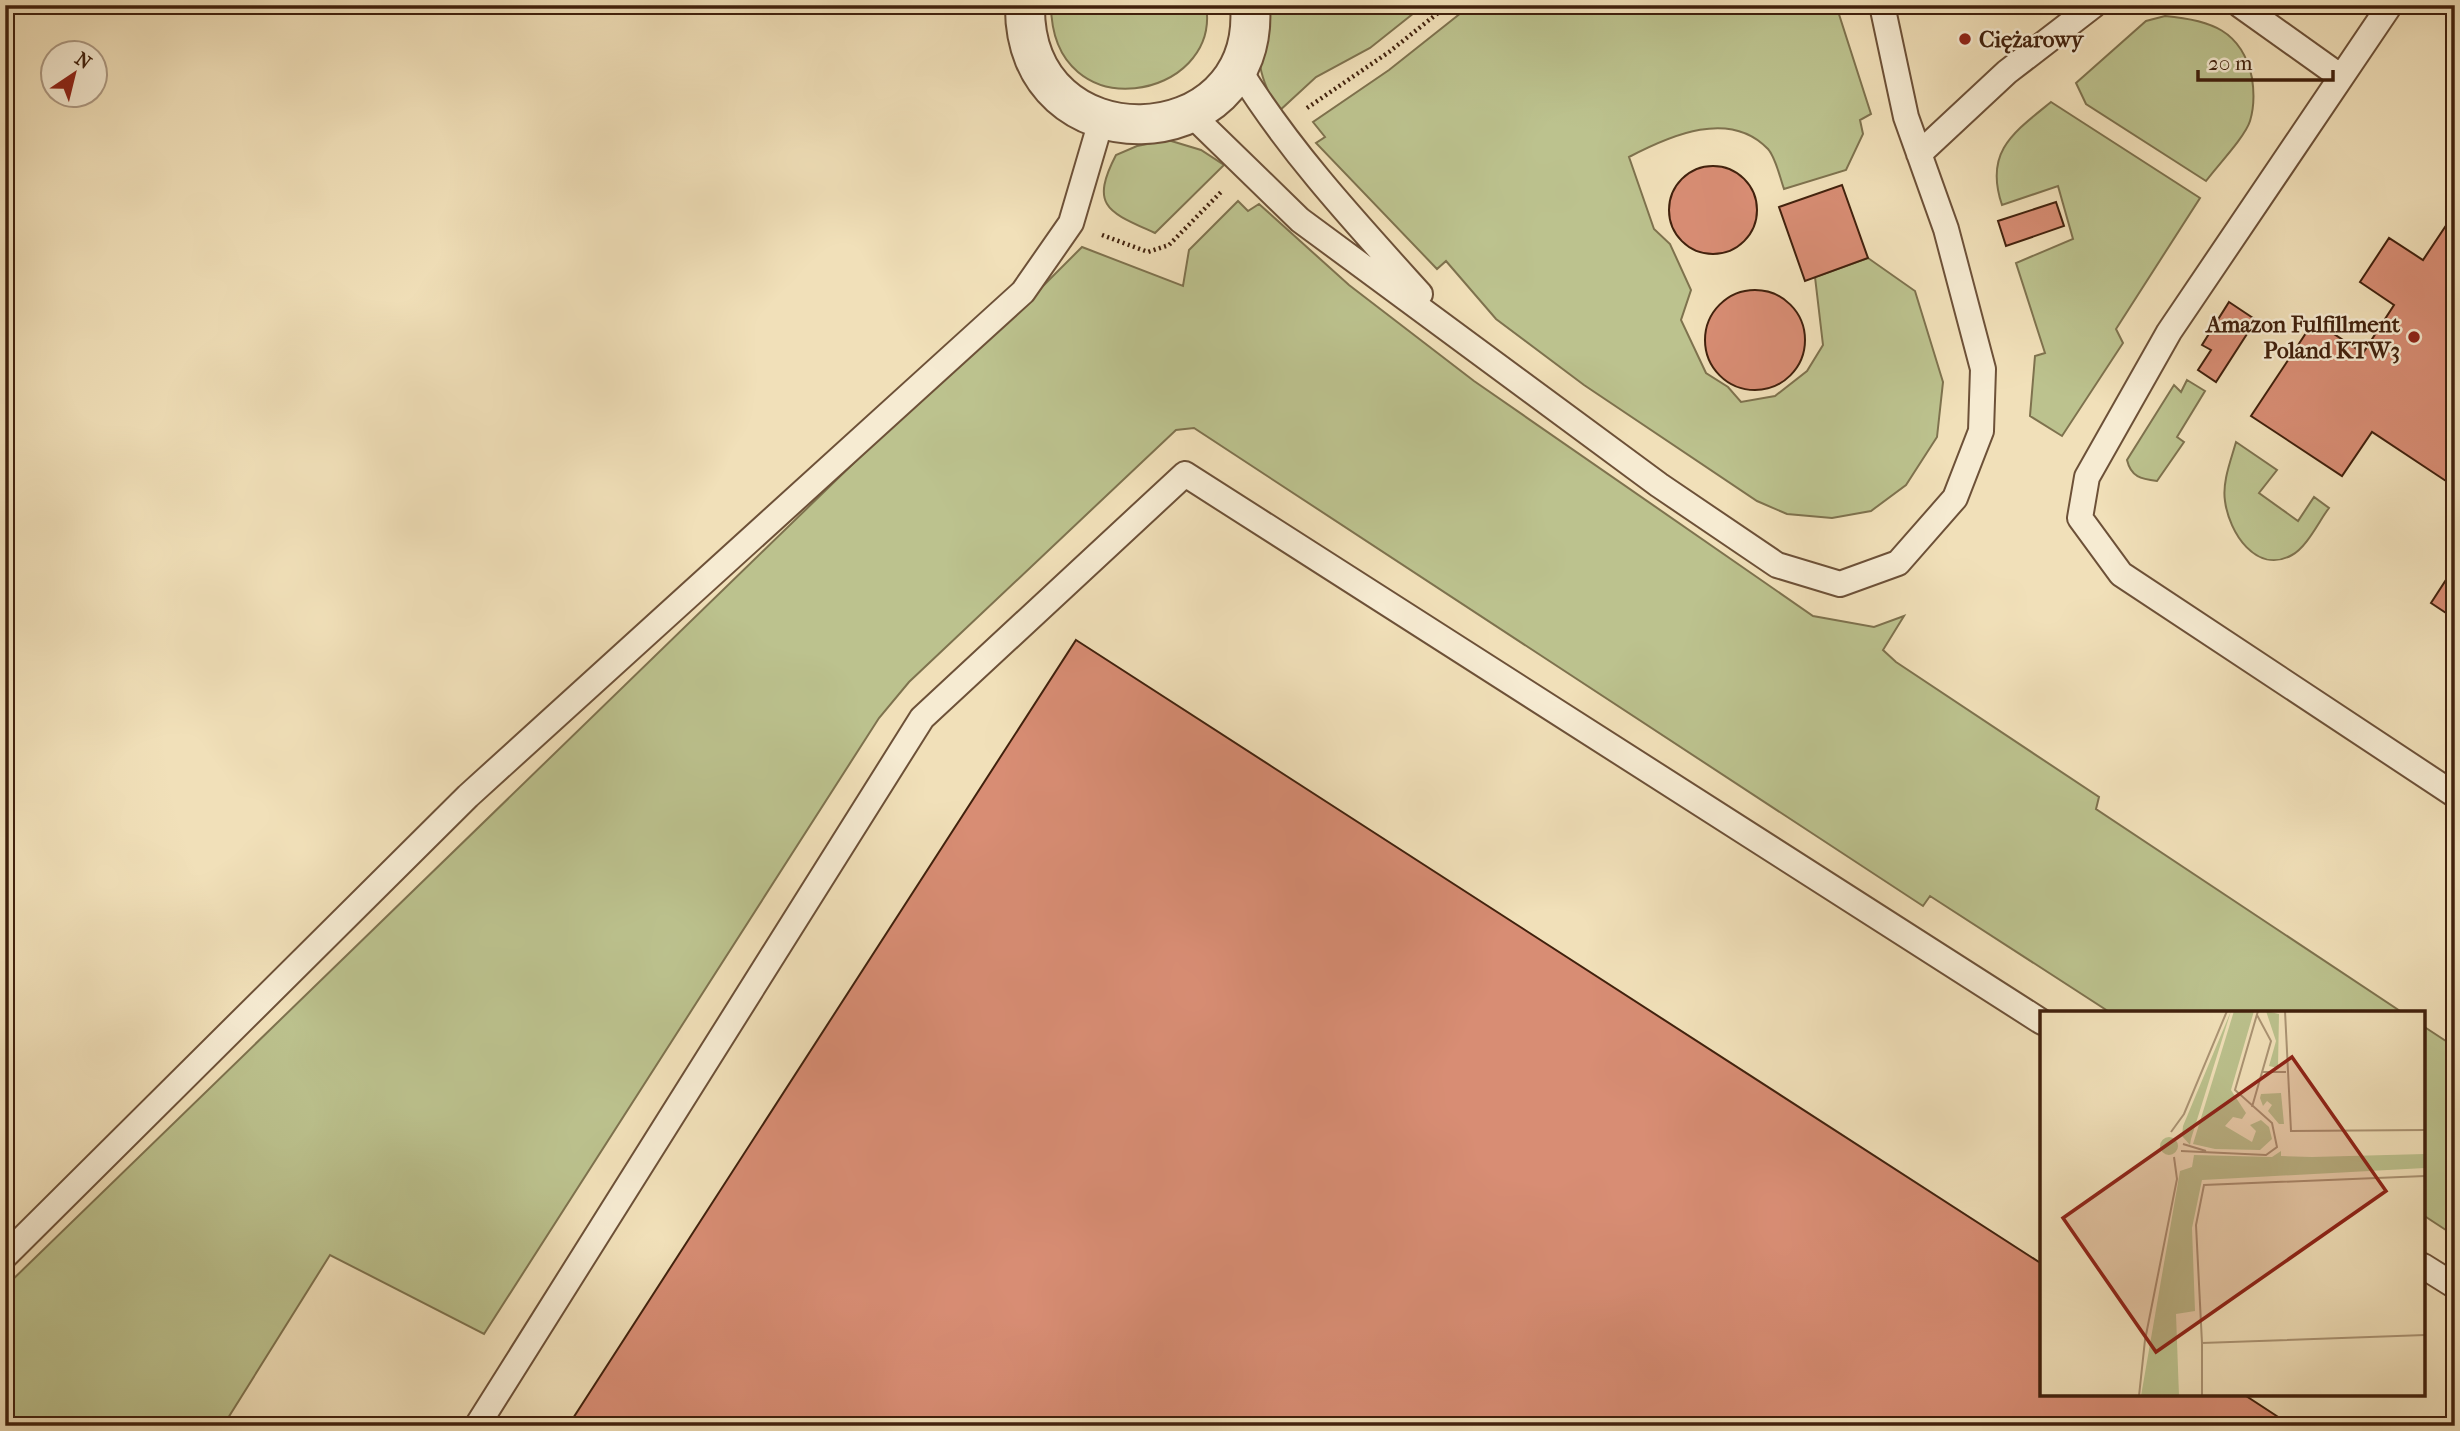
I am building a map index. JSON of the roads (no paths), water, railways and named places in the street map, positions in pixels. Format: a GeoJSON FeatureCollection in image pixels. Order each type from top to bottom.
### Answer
{"type":"FeatureCollection","features":[{"type":"Feature","properties":{"kind":"street"},"geometry":{"type":"LineString","coordinates":[[1025,5],[1024,28],[1033,58],[1049,85],[1073,107],[1101,121],[1131,127],[1162,124],[1191,114],[1217,94],[1238,68],[1253,11]]}},
{"type":"Feature","properties":{"kind":"lane"},"geometry":{"type":"LineString","coordinates":[[1191,114],[1300,220],[1660,485],[1777,565],[1840,584],[1898,563],[1955,498],[1981,431],[1983,369],[1946,229],[1906,117],[1882,5]]}},
{"type":"Feature","properties":{"kind":"lane"},"geometry":{"type":"LineString","coordinates":[[1919,154],[2007,72],[2094,5]]}},
{"type":"Feature","properties":{"kind":"lane"},"geometry":{"type":"LineString","coordinates":[[2240,5],[2341,76]]}},
{"type":"Feature","properties":{"kind":"lane"},"geometry":{"type":"LineString","coordinates":[[2390,5],[2169,332],[2087,477],[2080,518],[2121,574],[2455,794]]}},
{"type":"Feature","properties":{"kind":"lane"},"geometry":{"type":"LineString","coordinates":[[1238,68],[1280,132],[1453,331]]}},
{"type":"Feature","properties":{"kind":"lane"},"geometry":{"type":"LineString","coordinates":[[5,1256],[468,796],[1023,292],[1071,223],[1101,121]]}},
{"type":"Feature","properties":{"kind":"lane"},"geometry":{"type":"LineString","coordinates":[[477,1426],[922,718],[1185,474],[2040,1021]]}},
{"type":"Feature","properties":{"kind":"lane"},"geometry":{"type":"LineString","coordinates":[[2425,1267],[2455,1286]]}},
{"type":"Feature","properties":{"kind":"place","name":"Ciężarowy"},"geometry":{"type":"Point","coordinates":[1965,39]}},
{"type":"Feature","properties":{"kind":"place","name":"Amazon Fulfillment Poland KTW3"},"geometry":{"type":"Point","coordinates":[2414,337]}}]}
